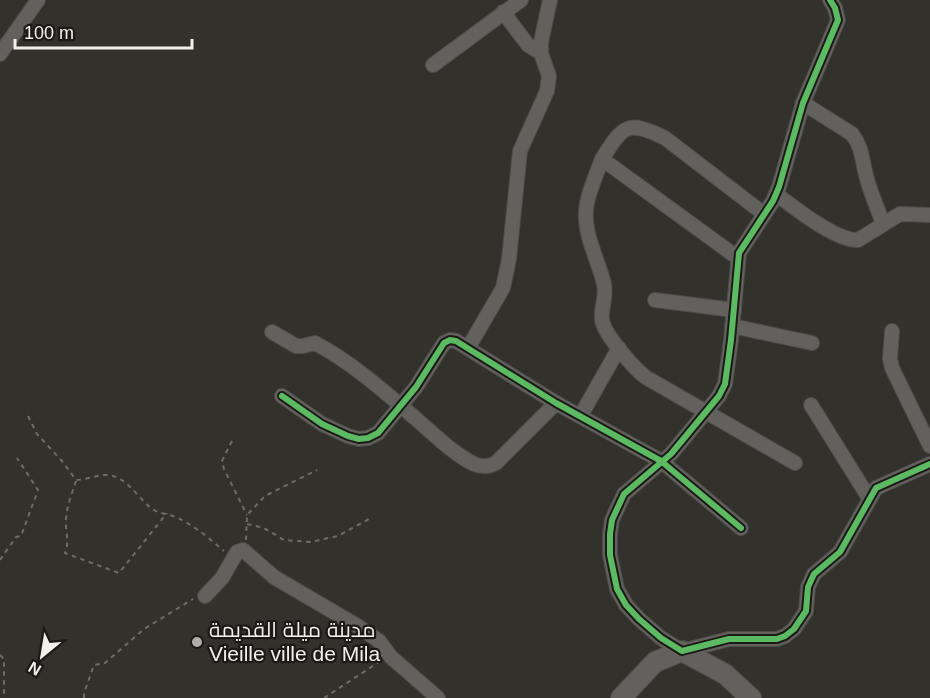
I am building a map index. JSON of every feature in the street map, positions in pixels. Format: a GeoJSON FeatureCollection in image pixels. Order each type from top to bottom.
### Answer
{"type":"FeatureCollection","features":[{"type":"Feature","properties":{"kind":"main road"},"geometry":{"type":"LineString","coordinates":[[621,698],[655,662],[682,651],[725,674],[751,698]]}},
{"type":"Feature","properties":{"kind":"street"},"geometry":{"type":"LineString","coordinates":[[0,54],[38,0]]}},
{"type":"Feature","properties":{"kind":"street"},"geometry":{"type":"LineString","coordinates":[[433,65],[521,0]]}},
{"type":"Feature","properties":{"kind":"street"},"geometry":{"type":"LineString","coordinates":[[468,348],[503,288],[509,259],[520,151],[547,91],[549,76],[541,53],[541,42],[550,0]]}},
{"type":"Feature","properties":{"kind":"street"},"geometry":{"type":"LineString","coordinates":[[830,0],[838,20],[803,103],[776,194],[739,253],[725,384],[671,454],[624,494],[620,501],[612,520],[610,534],[610,555],[617,590],[626,605],[661,638],[682,651],[729,639],[777,639],[785,636],[794,629],[806,611],[811,579],[822,565],[840,552],[876,488],[930,464]]}},
{"type":"Feature","properties":{"kind":"street"},"geometry":{"type":"LineString","coordinates":[[503,12],[528,45],[541,53]]}},
{"type":"Feature","properties":{"kind":"street"},"geometry":{"type":"LineString","coordinates":[[803,103],[852,134],[858,141],[862,149],[867,178],[883,224]]}},
{"type":"Feature","properties":{"kind":"street"},"geometry":{"type":"LineString","coordinates":[[764,214],[666,138],[648,129],[626,128],[619,134],[603,159],[586,205],[590,241],[603,283],[605,300],[602,322],[619,348],[640,373],[795,463]]}},
{"type":"Feature","properties":{"kind":"street"},"geometry":{"type":"LineString","coordinates":[[603,159],[738,258]]}},
{"type":"Feature","properties":{"kind":"street"},"geometry":{"type":"LineString","coordinates":[[776,194],[843,238],[858,240],[900,214],[930,215]]}},
{"type":"Feature","properties":{"kind":"street"},"geometry":{"type":"LineString","coordinates":[[655,300],[734,310]]}},
{"type":"Feature","properties":{"kind":"street"},"geometry":{"type":"LineString","coordinates":[[732,326],[812,343]]}},
{"type":"Feature","properties":{"kind":"street"},"geometry":{"type":"LineString","coordinates":[[892,331],[890,359],[892,368],[930,446]]}},
{"type":"Feature","properties":{"kind":"street"},"geometry":{"type":"LineString","coordinates":[[272,332],[296,346],[315,342],[323,347],[400,405],[456,453],[484,467],[496,463],[556,403]]}},
{"type":"Feature","properties":{"kind":"street"},"geometry":{"type":"LineString","coordinates":[[282,396],[322,424],[359,439],[378,433],[416,387],[444,343],[450,340],[456,341],[556,403],[662,461],[741,528]]}},
{"type":"Feature","properties":{"kind":"street"},"geometry":{"type":"LineString","coordinates":[[580,415],[619,348]]}},
{"type":"Feature","properties":{"kind":"street"},"geometry":{"type":"LineString","coordinates":[[811,405],[869,498]]}},
{"type":"Feature","properties":{"kind":"street"},"geometry":{"type":"LineString","coordinates":[[205,596],[222,578],[239,550],[245,551],[274,577],[379,641],[390,655],[438,698]]}},
{"type":"Feature","properties":{"kind":"path"},"geometry":{"type":"LineString","coordinates":[[28,416],[37,434],[76,480]]}},
{"type":"Feature","properties":{"kind":"path"},"geometry":{"type":"LineString","coordinates":[[232,441],[222,461],[224,470],[247,515],[245,551]]}},
{"type":"Feature","properties":{"kind":"path"},"geometry":{"type":"LineString","coordinates":[[0,560],[16,537],[21,536],[38,490],[16,458]]}},
{"type":"Feature","properties":{"kind":"path"},"geometry":{"type":"LineString","coordinates":[[247,515],[265,496],[317,470]]}},
{"type":"Feature","properties":{"kind":"path"},"geometry":{"type":"LineString","coordinates":[[76,480],[108,475],[128,483],[139,498],[155,511],[167,513],[182,520],[209,538],[232,559]]}},
{"type":"Feature","properties":{"kind":"path"},"geometry":{"type":"LineString","coordinates":[[76,480],[67,507],[68,546],[64,553],[90,563],[119,573],[167,513]]}},
{"type":"Feature","properties":{"kind":"path"},"geometry":{"type":"LineString","coordinates":[[247,524],[264,528],[284,540],[310,542],[338,536],[369,519]]}},
{"type":"Feature","properties":{"kind":"path"},"geometry":{"type":"LineString","coordinates":[[84,698],[94,665],[105,663],[144,629],[191,600],[205,596]]}},
{"type":"Feature","properties":{"kind":"path"},"geometry":{"type":"LineString","coordinates":[[0,655],[4,659],[4,698]]}},
{"type":"Feature","properties":{"kind":"path"},"geometry":{"type":"LineString","coordinates":[[324,698],[390,655]]}},
{"type":"Feature","properties":{"kind":"cycle path"},"geometry":{"type":"LineString","coordinates":[[830,0],[838,20],[803,103],[779,187],[773,201],[739,253],[725,384],[719,396],[671,454],[624,494],[612,520],[610,534],[610,555],[617,589],[626,605],[639,619],[661,638],[682,651],[729,639],[777,639],[785,636],[794,629],[806,611],[808,587],[814,574],[840,552],[876,488],[930,464]]}},
{"type":"Feature","properties":{"kind":"cycle path"},"geometry":{"type":"LineString","coordinates":[[282,396],[322,424],[348,436],[359,439],[368,438],[378,433],[416,387],[444,343],[450,340],[456,341],[556,403],[661,461],[741,528]]}},
{"type":"Feature","properties":{"kind":"place","name":"مدينة ميلة القديمة Vieille ville de Mila"},"geometry":{"type":"Point","coordinates":[197,642]}}]}
